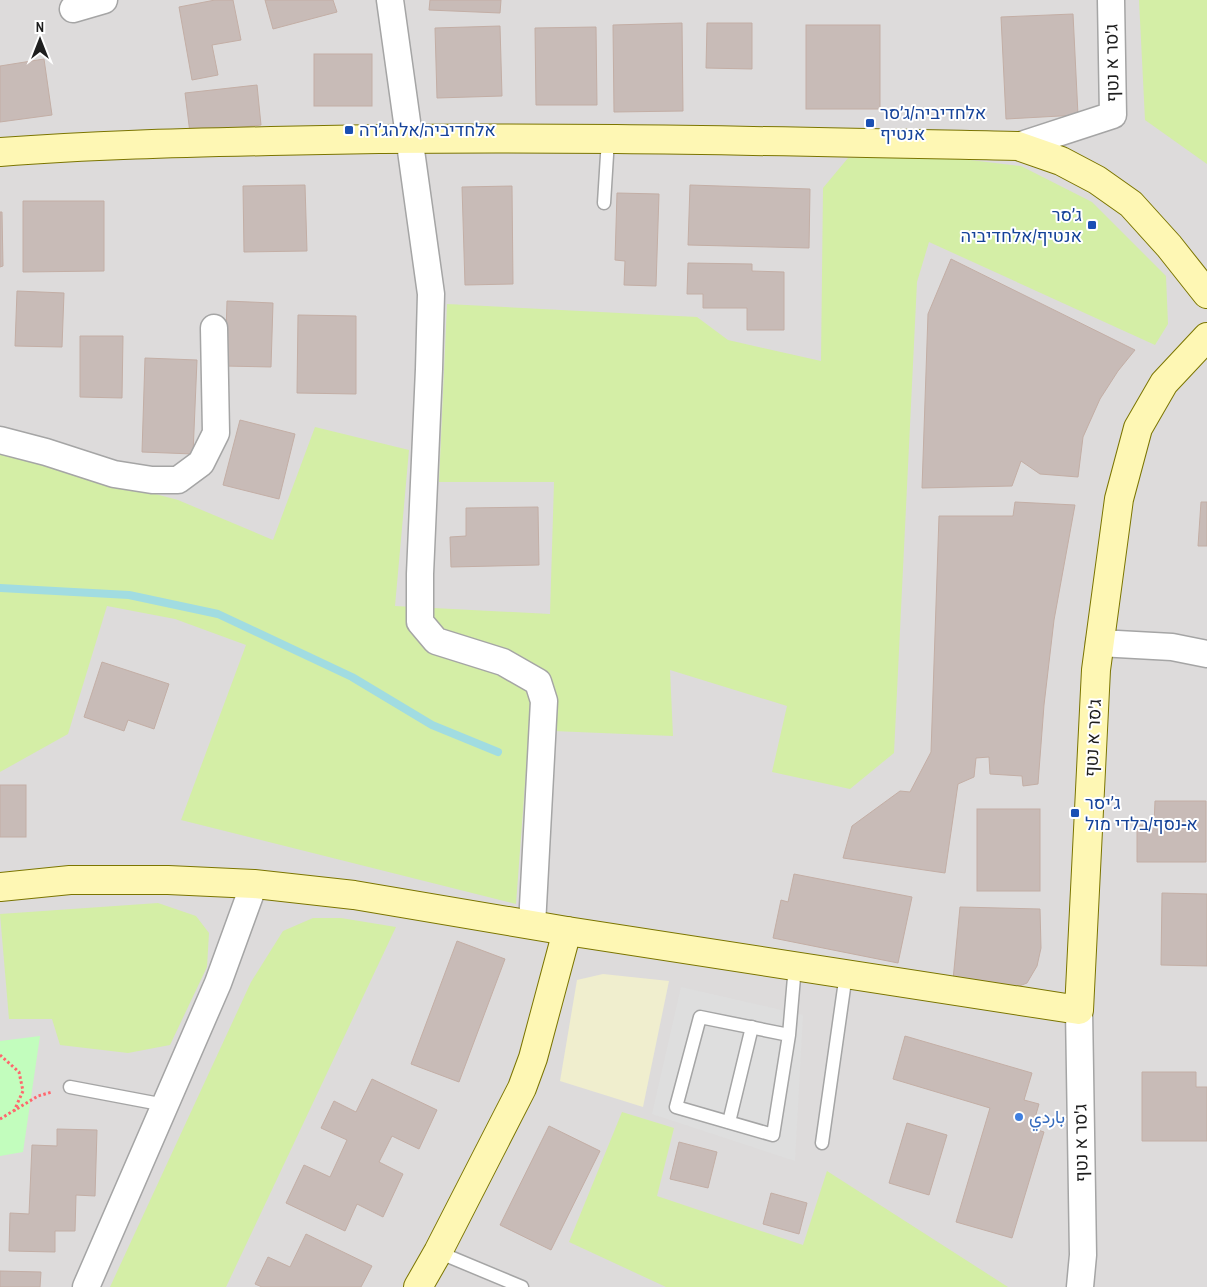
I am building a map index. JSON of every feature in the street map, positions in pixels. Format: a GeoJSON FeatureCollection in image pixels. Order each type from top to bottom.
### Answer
{"type":"FeatureCollection","features":[{"type":"Feature","properties":{"kind":"street"},"geometry":{"type":"LineString","coordinates":[[73,9],[104,0]]}},
{"type":"Feature","properties":{"kind":"street"},"geometry":{"type":"LineString","coordinates":[[390,0],[431,294],[420,574],[420,622],[436,641],[502,662],[538,682],[544,701],[532,925]]}},
{"type":"Feature","properties":{"kind":"street","name":"ג'סר א נטף"},"geometry":{"type":"LineString","coordinates":[[1018,146],[1113,115],[1111,0]]}},
{"type":"Feature","properties":{"kind":"street"},"geometry":{"type":"LineString","coordinates":[[0,152],[74,146],[408,138],[608,139],[1018,146],[1062,161],[1097,180],[1131,204],[1169,246],[1207,294]]}},
{"type":"Feature","properties":{"kind":"street"},"geometry":{"type":"LineString","coordinates":[[0,440],[46,452],[114,474],[152,480],[178,480],[201,463],[216,433],[214,328]]}},
{"type":"Feature","properties":{"kind":"street","name":"ג'סר א נטף"},"geometry":{"type":"LineString","coordinates":[[1080,1287],[1083,1255],[1079,1010],[1096,670],[1099,643],[1120,499],[1138,428],[1164,383],[1207,337]]}},
{"type":"Feature","properties":{"kind":"street"},"geometry":{"type":"LineString","coordinates":[[1099,643],[1172,647],[1207,654]]}},
{"type":"Feature","properties":{"kind":"street"},"geometry":{"type":"LineString","coordinates":[[0,887],[70,880],[168,880],[254,884],[354,895],[567,931],[1079,1010]]}},
{"type":"Feature","properties":{"kind":"street"},"geometry":{"type":"LineString","coordinates":[[86,1287],[218,983],[254,884]]}},
{"type":"Feature","properties":{"kind":"street"},"geometry":{"type":"LineString","coordinates":[[418,1287],[438,1252],[522,1088],[542,1030],[567,931]]}},
{"type":"Feature","properties":{"kind":"lane"},"geometry":{"type":"LineString","coordinates":[[604,203],[608,139]]}},
{"type":"Feature","properties":{"kind":"lane"},"geometry":{"type":"LineString","coordinates":[[789,1034],[700,1017],[676,1107],[773,1135],[789,1034],[795,966]]}},
{"type":"Feature","properties":{"kind":"lane"},"geometry":{"type":"LineString","coordinates":[[822,1143],[846,974]]}},
{"type":"Feature","properties":{"kind":"lane"},"geometry":{"type":"LineString","coordinates":[[728,1122],[752,1027]]}},
{"type":"Feature","properties":{"kind":"lane"},"geometry":{"type":"LineString","coordinates":[[70,1087],[165,1105]]}},
{"type":"Feature","properties":{"kind":"lane"},"geometry":{"type":"LineString","coordinates":[[438,1252],[522,1287]]}},
{"type":"Feature","properties":{"kind":"path"},"geometry":{"type":"LineString","coordinates":[[0,1055],[19,1072],[23,1090],[14,1111]]}},
{"type":"Feature","properties":{"kind":"path"},"geometry":{"type":"LineString","coordinates":[[0,1119],[38,1096],[70,1087]]}},
{"type":"Feature","properties":{"kind":"shaded area"},"geometry":{"type":"Polygon","coordinates":[[[0,0],[1207,0],[1207,1287],[0,1287],[0,0]]]}},
{"type":"Feature","properties":{"kind":"shaded area"},"geometry":{"type":"Polygon","coordinates":[[[603,974],[669,981],[643,1107],[560,1081],[577,980],[603,974]]]}},
{"type":"Feature","properties":{"kind":"shaded area"},"geometry":{"type":"Polygon","coordinates":[[[681,987],[803,1015],[795,1161],[652,1114],[681,987]]]}},
{"type":"Feature","properties":{"kind":"green space"},"geometry":{"type":"Polygon","coordinates":[[[1139,0],[1207,0],[1207,164],[1145,120],[1139,0]]]}},
{"type":"Feature","properties":{"kind":"green space"},"geometry":{"type":"Polygon","coordinates":[[[945,157],[1021,166],[1092,202],[1166,276],[1168,324],[1155,345],[929,242],[917,282],[894,753],[850,789],[772,772],[787,706],[670,670],[673,736],[529,730],[516,904],[181,820],[246,645],[175,619],[107,606],[68,734],[0,772],[0,453],[178,500],[273,540],[315,427],[409,450],[395,606],[550,614],[554,482],[439,482],[447,304],[697,317],[728,340],[821,361],[823,188],[848,158],[945,157]]]}},
{"type":"Feature","properties":{"kind":"green space"},"geometry":{"type":"Polygon","coordinates":[[[158,903],[196,916],[209,933],[207,967],[170,1045],[128,1053],[60,1045],[52,1019],[9,1019],[0,914],[158,903]]]}},
{"type":"Feature","properties":{"kind":"green space"},"geometry":{"type":"Polygon","coordinates":[[[313,918],[341,918],[396,927],[226,1287],[110,1287],[251,982],[283,931],[313,918]]]}},
{"type":"Feature","properties":{"kind":"green space"},"geometry":{"type":"Polygon","coordinates":[[[40,1036],[23,1152],[0,1156],[0,1041],[40,1036]]]}},
{"type":"Feature","properties":{"kind":"green space"},"geometry":{"type":"Polygon","coordinates":[[[622,1112],[674,1128],[657,1196],[803,1245],[827,1171],[1008,1287],[666,1287],[569,1242],[622,1112]]]}},
{"type":"Feature","properties":{"kind":"building"},"geometry":{"type":"Polygon","coordinates":[[[215,0],[233,0],[241,40],[212,45],[218,75],[192,80],[179,7],[215,0]]]}},
{"type":"Feature","properties":{"kind":"building"},"geometry":{"type":"Polygon","coordinates":[[[265,0],[333,0],[337,12],[273,29],[265,0]]]}},
{"type":"Feature","properties":{"kind":"building"},"geometry":{"type":"Polygon","coordinates":[[[430,0],[501,0],[500,13],[429,10],[430,0]]]}},
{"type":"Feature","properties":{"kind":"building"},"geometry":{"type":"Polygon","coordinates":[[[1073,14],[1078,115],[1006,119],[1001,17],[1073,14]]]}},
{"type":"Feature","properties":{"kind":"building"},"geometry":{"type":"Polygon","coordinates":[[[682,23],[683,111],[614,112],[613,25],[682,23]]]}},
{"type":"Feature","properties":{"kind":"building"},"geometry":{"type":"Polygon","coordinates":[[[707,23],[752,23],[752,69],[706,68],[707,23]]]}},
{"type":"Feature","properties":{"kind":"building"},"geometry":{"type":"Polygon","coordinates":[[[806,25],[880,25],[880,109],[806,109],[806,25]]]}},
{"type":"Feature","properties":{"kind":"building"},"geometry":{"type":"Polygon","coordinates":[[[500,26],[502,96],[437,98],[435,28],[500,26]]]}},
{"type":"Feature","properties":{"kind":"building"},"geometry":{"type":"Polygon","coordinates":[[[596,27],[597,105],[536,105],[535,28],[596,27]]]}},
{"type":"Feature","properties":{"kind":"building"},"geometry":{"type":"Polygon","coordinates":[[[314,54],[372,54],[372,106],[314,106],[314,54]]]}},
{"type":"Feature","properties":{"kind":"building"},"geometry":{"type":"Polygon","coordinates":[[[44,59],[52,115],[0,122],[0,66],[44,59]]]}},
{"type":"Feature","properties":{"kind":"building"},"geometry":{"type":"Polygon","coordinates":[[[257,85],[261,125],[190,133],[185,93],[257,85]]]}},
{"type":"Feature","properties":{"kind":"building"},"geometry":{"type":"Polygon","coordinates":[[[305,185],[307,251],[244,252],[243,186],[305,185]]]}},
{"type":"Feature","properties":{"kind":"building"},"geometry":{"type":"Polygon","coordinates":[[[690,185],[810,189],[809,248],[688,245],[690,185]]]}},
{"type":"Feature","properties":{"kind":"building"},"geometry":{"type":"Polygon","coordinates":[[[512,186],[513,284],[465,285],[462,187],[512,186]]]}},
{"type":"Feature","properties":{"kind":"building"},"geometry":{"type":"Polygon","coordinates":[[[617,193],[659,194],[656,286],[624,285],[625,261],[615,260],[617,193]]]}},
{"type":"Feature","properties":{"kind":"building"},"geometry":{"type":"Polygon","coordinates":[[[23,201],[104,201],[104,271],[23,272],[23,201]]]}},
{"type":"Feature","properties":{"kind":"building"},"geometry":{"type":"Polygon","coordinates":[[[0,212],[2,212],[3,266],[0,267],[0,212]]]}},
{"type":"Feature","properties":{"kind":"building"},"geometry":{"type":"Polygon","coordinates":[[[951,259],[1135,350],[1118,371],[1100,399],[1083,437],[1078,477],[1040,474],[1021,461],[1012,486],[922,488],[928,314],[951,259]]]}},
{"type":"Feature","properties":{"kind":"building"},"geometry":{"type":"Polygon","coordinates":[[[688,263],[752,264],[752,271],[784,272],[784,330],[747,330],[747,308],[703,308],[703,294],[687,294],[688,263]]]}},
{"type":"Feature","properties":{"kind":"building"},"geometry":{"type":"Polygon","coordinates":[[[17,291],[64,293],[62,347],[15,346],[17,291]]]}},
{"type":"Feature","properties":{"kind":"building"},"geometry":{"type":"Polygon","coordinates":[[[227,301],[273,303],[271,367],[225,366],[227,301]]]}},
{"type":"Feature","properties":{"kind":"building"},"geometry":{"type":"Polygon","coordinates":[[[298,315],[356,316],[356,394],[297,393],[298,315]]]}},
{"type":"Feature","properties":{"kind":"building"},"geometry":{"type":"Polygon","coordinates":[[[80,336],[123,336],[122,398],[80,397],[80,336]]]}},
{"type":"Feature","properties":{"kind":"building"},"geometry":{"type":"Polygon","coordinates":[[[145,358],[197,360],[193,454],[142,452],[145,358]]]}},
{"type":"Feature","properties":{"kind":"building"},"geometry":{"type":"Polygon","coordinates":[[[240,420],[295,434],[279,499],[223,485],[240,420]]]}},
{"type":"Feature","properties":{"kind":"building"},"geometry":{"type":"Polygon","coordinates":[[[1015,502],[1075,505],[1054,620],[1044,705],[1038,784],[1023,786],[1022,776],[990,774],[989,757],[976,758],[974,777],[958,784],[945,873],[843,858],[852,826],[900,791],[910,792],[931,752],[939,516],[1013,516],[1015,502]]]}},
{"type":"Feature","properties":{"kind":"building"},"geometry":{"type":"Polygon","coordinates":[[[1201,502],[1207,502],[1207,546],[1198,546],[1201,502]]]}},
{"type":"Feature","properties":{"kind":"building"},"geometry":{"type":"Polygon","coordinates":[[[538,507],[539,565],[451,567],[450,537],[466,536],[466,508],[538,507]]]}},
{"type":"Feature","properties":{"kind":"building"},"geometry":{"type":"Polygon","coordinates":[[[102,662],[169,684],[154,729],[128,720],[124,731],[84,717],[102,662]]]}},
{"type":"Feature","properties":{"kind":"building"},"geometry":{"type":"Polygon","coordinates":[[[0,785],[26,785],[26,837],[0,837],[0,785]]]}},
{"type":"Feature","properties":{"kind":"building"},"geometry":{"type":"Polygon","coordinates":[[[1155,801],[1206,801],[1206,862],[1137,862],[1137,825],[1154,825],[1155,801]]]}},
{"type":"Feature","properties":{"kind":"building"},"geometry":{"type":"Polygon","coordinates":[[[977,809],[1040,809],[1040,891],[977,891],[977,809]]]}},
{"type":"Feature","properties":{"kind":"building"},"geometry":{"type":"Polygon","coordinates":[[[794,874],[912,897],[898,963],[773,938],[781,900],[788,902],[794,874]]]}},
{"type":"Feature","properties":{"kind":"building"},"geometry":{"type":"Polygon","coordinates":[[[1162,893],[1207,894],[1207,966],[1161,965],[1162,893]]]}},
{"type":"Feature","properties":{"kind":"building"},"geometry":{"type":"Polygon","coordinates":[[[960,907],[1040,909],[1041,948],[1037,966],[1027,983],[1009,990],[953,980],[960,907]]]}},
{"type":"Feature","properties":{"kind":"building"},"geometry":{"type":"Polygon","coordinates":[[[457,941],[505,959],[459,1082],[411,1064],[457,941]]]}},
{"type":"Feature","properties":{"kind":"building"},"geometry":{"type":"Polygon","coordinates":[[[905,1036],[1032,1073],[1024,1100],[1039,1104],[1032,1128],[1044,1132],[1012,1238],[956,1222],[990,1108],[893,1079],[905,1036]]]}},
{"type":"Feature","properties":{"kind":"building"},"geometry":{"type":"Polygon","coordinates":[[[1142,1072],[1196,1072],[1196,1087],[1207,1087],[1207,1141],[1142,1141],[1142,1072]]]}},
{"type":"Feature","properties":{"kind":"building"},"geometry":{"type":"Polygon","coordinates":[[[372,1079],[437,1110],[419,1149],[392,1136],[379,1162],[403,1174],[383,1217],[357,1204],[345,1231],[286,1203],[304,1165],[330,1177],[347,1140],[321,1128],[334,1101],[356,1112],[372,1079]]]}},
{"type":"Feature","properties":{"kind":"building"},"geometry":{"type":"Polygon","coordinates":[[[907,1123],[947,1135],[929,1195],[889,1183],[907,1123]]]}},
{"type":"Feature","properties":{"kind":"building"},"geometry":{"type":"Polygon","coordinates":[[[549,1126],[600,1151],[551,1250],[500,1225],[549,1126]]]}},
{"type":"Feature","properties":{"kind":"building"},"geometry":{"type":"Polygon","coordinates":[[[57,1129],[97,1130],[95,1196],[76,1195],[75,1231],[55,1231],[55,1252],[9,1251],[10,1213],[29,1214],[32,1145],[57,1146],[57,1129]]]}},
{"type":"Feature","properties":{"kind":"building"},"geometry":{"type":"Polygon","coordinates":[[[679,1142],[717,1152],[708,1188],[670,1179],[679,1142]]]}},
{"type":"Feature","properties":{"kind":"building"},"geometry":{"type":"Polygon","coordinates":[[[771,1193],[807,1203],[799,1234],[763,1224],[771,1193]]]}},
{"type":"Feature","properties":{"kind":"building"},"geometry":{"type":"Polygon","coordinates":[[[306,1234],[372,1266],[361,1287],[262,1287],[255,1284],[268,1257],[290,1267],[306,1234]]]}},
{"type":"Feature","properties":{"kind":"building"},"geometry":{"type":"Polygon","coordinates":[[[0,1271],[41,1272],[40,1287],[0,1287],[0,1271]]]}},
{"type":"Feature","properties":{"kind":"waterway"},"geometry":{"type":"LineString","coordinates":[[0,588],[129,595],[218,614],[352,677],[432,725],[498,752]]}},
{"type":"Feature","properties":{"kind":"place","name":"אלחדיביה/ג׳סר אנטיף"},"geometry":{"type":"Point","coordinates":[870,123]}},
{"type":"Feature","properties":{"kind":"place","name":"אלחדיביה/אלהג׳רה"},"geometry":{"type":"Point","coordinates":[349,130]}},
{"type":"Feature","properties":{"kind":"place","name":"ג׳סר אנטיף/אלחדיביה"},"geometry":{"type":"Point","coordinates":[1092,225]}},
{"type":"Feature","properties":{"kind":"place","name":"ג׳יסר א-נסף/בלדי מול"},"geometry":{"type":"Point","coordinates":[1075,813]}},
{"type":"Feature","properties":{"kind":"place","name":"باردي"},"geometry":{"type":"Point","coordinates":[1019,1117]}}]}
